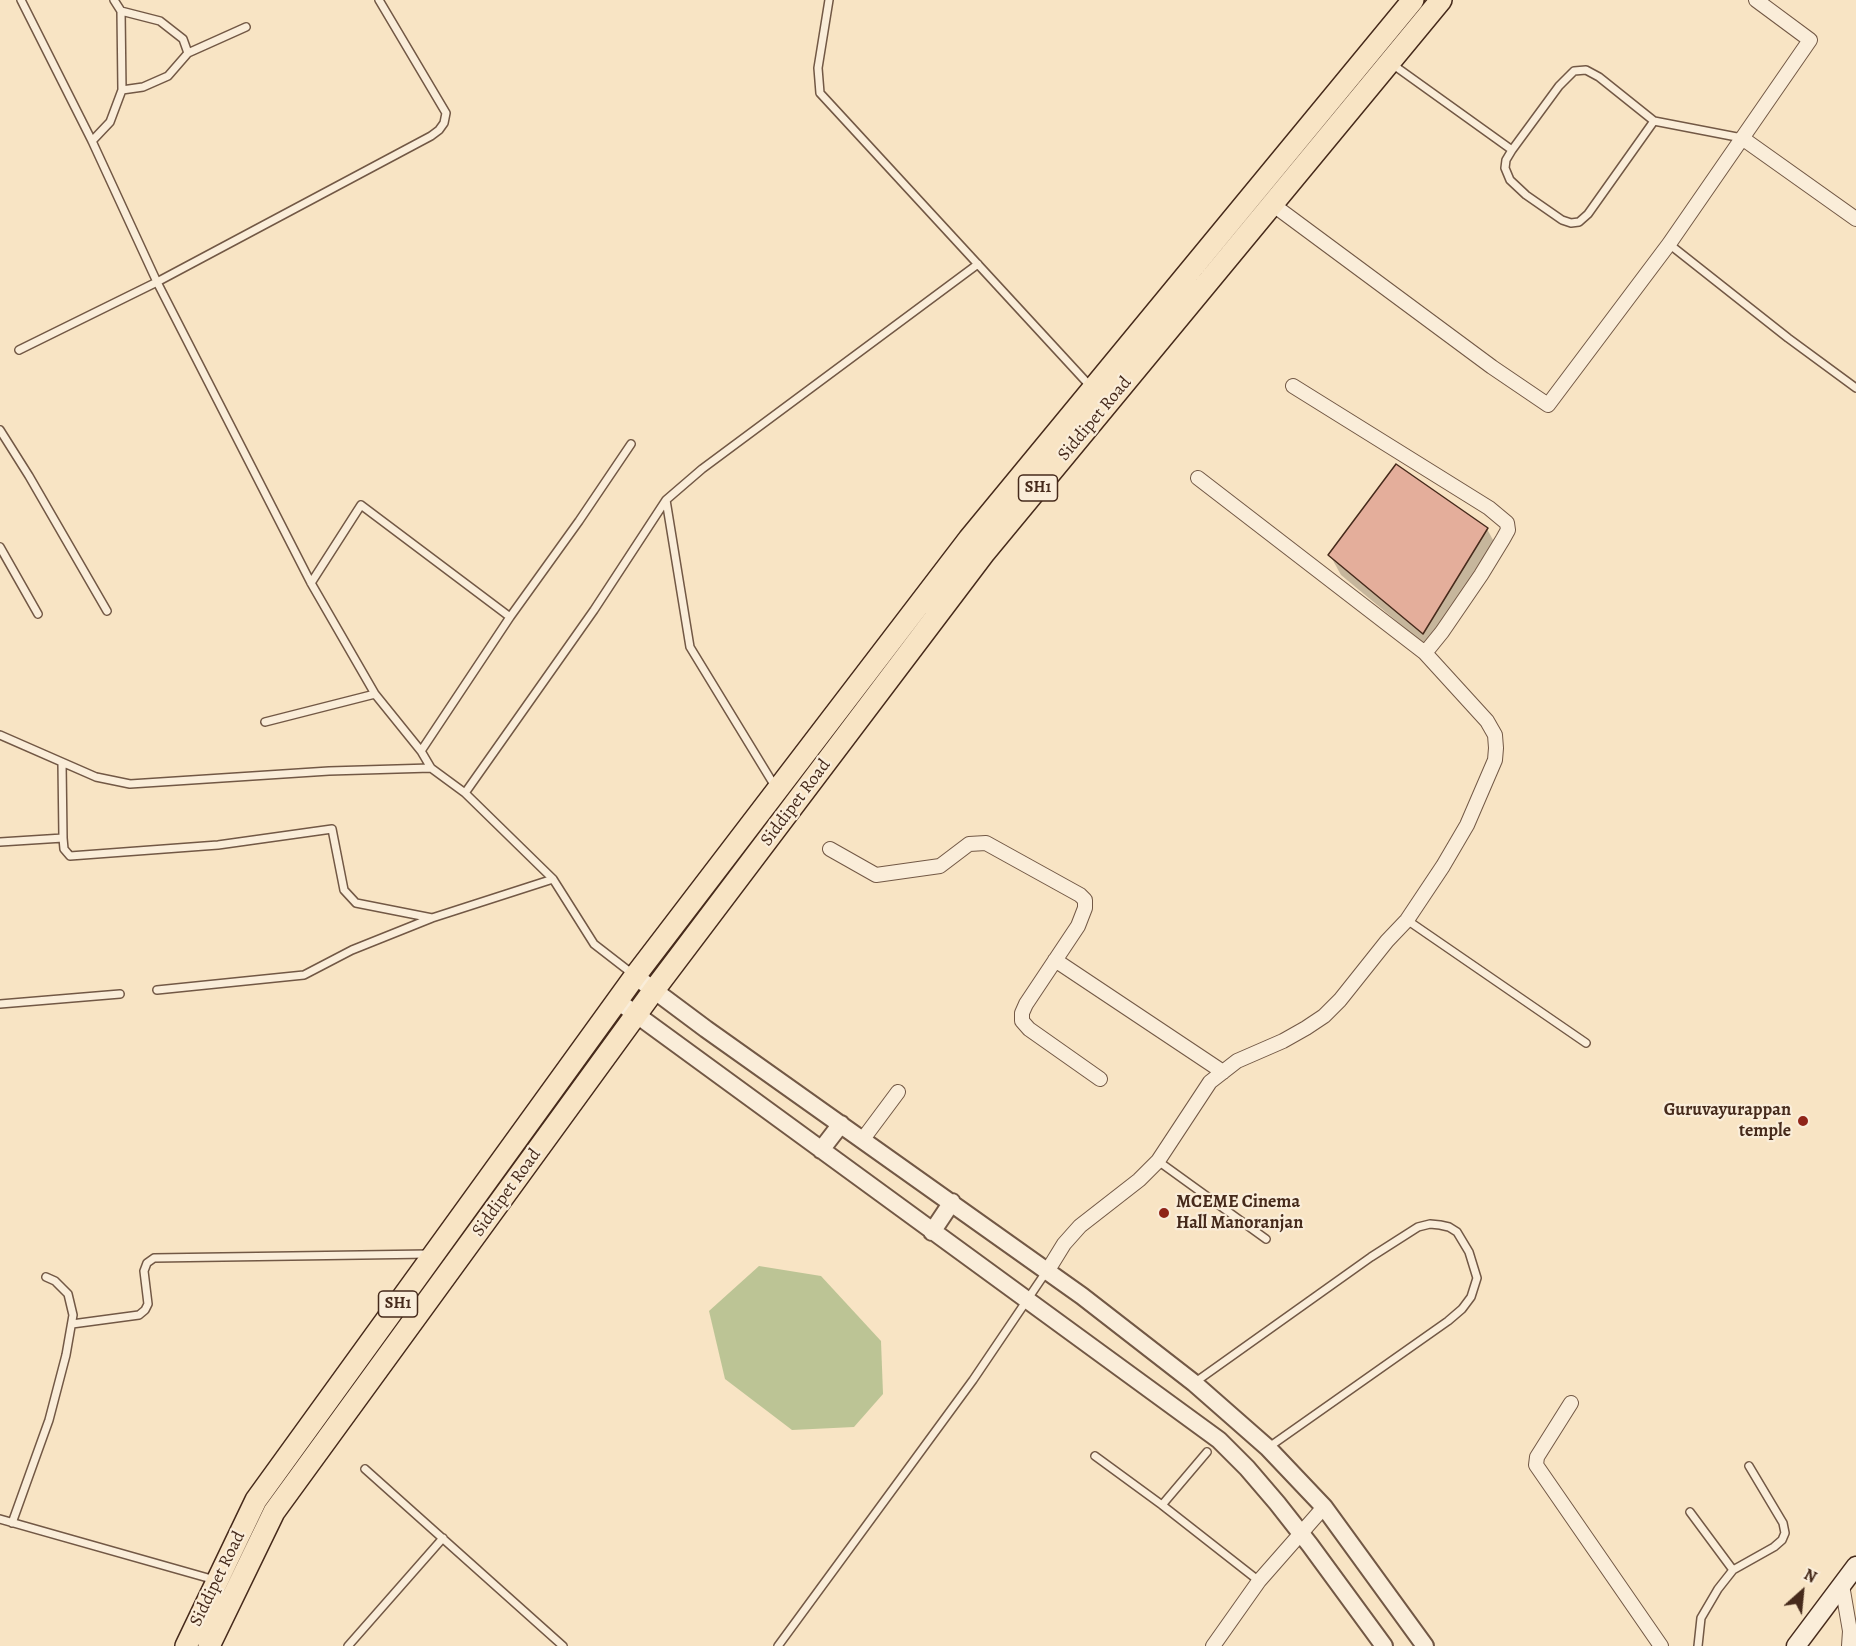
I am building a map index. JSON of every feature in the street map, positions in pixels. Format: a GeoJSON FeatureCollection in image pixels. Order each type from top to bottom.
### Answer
{"type":"FeatureCollection","features":[{"type":"Feature","properties":{"kind":"main road","name":"Siddipet Road"},"geometry":{"type":"LineString","coordinates":[[186,1646],[256,1500],[635,976],[969,539],[1413,0]]}},
{"type":"Feature","properties":{"kind":"main road","name":"Siddipet Road"},"geometry":{"type":"LineString","coordinates":[[210,1646],[274,1512],[654,990],[985,552],[1440,0]]}},
{"type":"Feature","properties":{"kind":"main road"},"geometry":{"type":"LineString","coordinates":[[1796,1646],[1856,1566]]}},
{"type":"Feature","properties":{"kind":"street"},"geometry":{"type":"LineString","coordinates":[[1272,204],[1492,367],[1548,405],[1669,244],[1810,40],[1756,0]]}},
{"type":"Feature","properties":{"kind":"street"},"geometry":{"type":"LineString","coordinates":[[1742,138],[1856,219]]}},
{"type":"Feature","properties":{"kind":"street"},"geometry":{"type":"LineString","coordinates":[[1293,387],[1489,508],[1506,523],[1508,530],[1503,539],[1442,632],[1425,653]]}},
{"type":"Feature","properties":{"kind":"street"},"geometry":{"type":"LineString","coordinates":[[1048,1270],[1064,1244],[1080,1226],[1139,1180],[1158,1161],[1210,1082],[1237,1061],[1291,1037],[1324,1016],[1340,1000],[1387,941],[1407,920],[1443,866],[1467,825],[1495,760],[1495,735],[1487,721],[1425,653],[1198,478]]}},
{"type":"Feature","properties":{"kind":"street"},"geometry":{"type":"LineString","coordinates":[[830,849],[876,875],[940,866],[969,844],[986,843],[1080,895],[1085,900],[1085,908],[1078,926],[1026,1004],[1022,1013],[1022,1021],[1029,1029],[1100,1079]]}},
{"type":"Feature","properties":{"kind":"street"},"geometry":{"type":"LineString","coordinates":[[1055,960],[1223,1072]]}},
{"type":"Feature","properties":{"kind":"street"},"geometry":{"type":"LineString","coordinates":[[635,976],[706,1029],[1048,1270],[1194,1383],[1268,1448],[1324,1507],[1425,1646]]}},
{"type":"Feature","properties":{"kind":"street"},"geometry":{"type":"LineString","coordinates":[[617,1001],[1219,1440],[1247,1468],[1300,1533],[1384,1646]]}},
{"type":"Feature","properties":{"kind":"street"},"geometry":{"type":"LineString","coordinates":[[863,1139],[898,1092]]}},
{"type":"Feature","properties":{"kind":"street"},"geometry":{"type":"LineString","coordinates":[[821,1150],[841,1124]]}},
{"type":"Feature","properties":{"kind":"street"},"geometry":{"type":"LineString","coordinates":[[932,1232],[952,1202]]}},
{"type":"Feature","properties":{"kind":"street"},"geometry":{"type":"LineString","coordinates":[[1571,1403],[1537,1457],[1536,1465],[1661,1646]]}},
{"type":"Feature","properties":{"kind":"street"},"geometry":{"type":"LineString","coordinates":[[1213,1646],[1259,1581],[1324,1507]]}},
{"type":"Feature","properties":{"kind":"street"},"geometry":{"type":"LineString","coordinates":[[1842,1585],[1850,1631],[1849,1646]]}},
{"type":"Feature","properties":{"kind":"lane"},"geometry":{"type":"LineString","coordinates":[[21,0],[92,141],[157,282],[311,583],[375,694],[421,751],[431,768],[465,793],[553,879],[594,944],[635,976]]}},
{"type":"Feature","properties":{"kind":"lane"},"geometry":{"type":"LineString","coordinates":[[92,141],[110,122],[122,90],[121,11],[114,0]]}},
{"type":"Feature","properties":{"kind":"lane"},"geometry":{"type":"LineString","coordinates":[[19,350],[157,282],[439,130],[444,123],[446,113],[379,0]]}},
{"type":"Feature","properties":{"kind":"lane"},"geometry":{"type":"LineString","coordinates":[[829,0],[818,68],[820,93],[1093,389]]}},
{"type":"Feature","properties":{"kind":"lane"},"geometry":{"type":"LineString","coordinates":[[121,11],[160,21],[183,39],[188,53]]}},
{"type":"Feature","properties":{"kind":"lane"},"geometry":{"type":"LineString","coordinates":[[122,90],[143,87],[168,76],[188,53],[246,27]]}},
{"type":"Feature","properties":{"kind":"lane"},"geometry":{"type":"LineString","coordinates":[[1389,62],[1512,150]]}},
{"type":"Feature","properties":{"kind":"lane"},"geometry":{"type":"LineString","coordinates":[[1654,121],[1588,214],[1579,222],[1571,223],[1562,220],[1526,195],[1510,180],[1505,168],[1506,160],[1512,150],[1574,71],[1586,70],[1599,77],[1654,121],[1742,138]]}},
{"type":"Feature","properties":{"kind":"lane"},"geometry":{"type":"LineString","coordinates":[[1669,244],[1788,339],[1856,388]]}},
{"type":"Feature","properties":{"kind":"lane"},"geometry":{"type":"LineString","coordinates":[[465,793],[594,610],[666,500],[702,469],[978,264]]}},
{"type":"Feature","properties":{"kind":"lane"},"geometry":{"type":"LineString","coordinates":[[0,430],[106,611]]}},
{"type":"Feature","properties":{"kind":"lane"},"geometry":{"type":"LineString","coordinates":[[421,751],[510,617],[631,444]]}},
{"type":"Feature","properties":{"kind":"lane"},"geometry":{"type":"LineString","coordinates":[[666,500],[690,647],[777,790]]}},
{"type":"Feature","properties":{"kind":"lane"},"geometry":{"type":"LineString","coordinates":[[311,583],[361,505],[510,617]]}},
{"type":"Feature","properties":{"kind":"lane"},"geometry":{"type":"LineString","coordinates":[[0,547],[38,614]]}},
{"type":"Feature","properties":{"kind":"lane"},"geometry":{"type":"LineString","coordinates":[[265,722],[375,694]]}},
{"type":"Feature","properties":{"kind":"lane"},"geometry":{"type":"LineString","coordinates":[[0,735],[96,777],[130,784],[329,771],[431,768]]}},
{"type":"Feature","properties":{"kind":"lane"},"geometry":{"type":"LineString","coordinates":[[62,763],[63,838],[64,849],[70,856],[218,845],[332,829],[344,890],[356,903],[432,918]]}},
{"type":"Feature","properties":{"kind":"lane"},"geometry":{"type":"LineString","coordinates":[[0,842],[63,838]]}},
{"type":"Feature","properties":{"kind":"lane"},"geometry":{"type":"LineString","coordinates":[[157,990],[304,975],[352,950],[432,918],[553,879]]}},
{"type":"Feature","properties":{"kind":"lane"},"geometry":{"type":"LineString","coordinates":[[1407,920],[1586,1043]]}},
{"type":"Feature","properties":{"kind":"lane"},"geometry":{"type":"LineString","coordinates":[[0,1004],[120,994]]}},
{"type":"Feature","properties":{"kind":"lane"},"geometry":{"type":"LineString","coordinates":[[1158,1161],[1266,1239]]}},
{"type":"Feature","properties":{"kind":"lane"},"geometry":{"type":"LineString","coordinates":[[1194,1383],[1371,1257],[1418,1227],[1430,1224],[1440,1225],[1457,1232],[1469,1252],[1477,1278],[1471,1297],[1462,1309],[1268,1448]]}},
{"type":"Feature","properties":{"kind":"lane"},"geometry":{"type":"LineString","coordinates":[[72,1324],[139,1315],[148,1304],[144,1271],[147,1263],[154,1258],[434,1254]]}},
{"type":"Feature","properties":{"kind":"lane"},"geometry":{"type":"LineString","coordinates":[[778,1646],[966,1390],[1048,1270]]}},
{"type":"Feature","properties":{"kind":"lane"},"geometry":{"type":"LineString","coordinates":[[12,1523],[50,1420],[74,1315],[69,1294],[55,1281],[46,1277]]}},
{"type":"Feature","properties":{"kind":"lane"},"geometry":{"type":"LineString","coordinates":[[1162,1505],[1207,1452]]}},
{"type":"Feature","properties":{"kind":"lane"},"geometry":{"type":"LineString","coordinates":[[1095,1456],[1259,1581]]}},
{"type":"Feature","properties":{"kind":"lane"},"geometry":{"type":"LineString","coordinates":[[1698,1646],[1701,1618],[1718,1589],[1733,1570],[1774,1547],[1782,1540],[1785,1533],[1783,1523],[1749,1466]]}},
{"type":"Feature","properties":{"kind":"lane"},"geometry":{"type":"LineString","coordinates":[[365,1469],[563,1646]]}},
{"type":"Feature","properties":{"kind":"lane"},"geometry":{"type":"LineString","coordinates":[[1690,1512],[1733,1570]]}},
{"type":"Feature","properties":{"kind":"lane"},"geometry":{"type":"LineString","coordinates":[[0,1519],[218,1580]]}},
{"type":"Feature","properties":{"kind":"lane"},"geometry":{"type":"LineString","coordinates":[[348,1646],[443,1538]]}},
{"type":"Feature","properties":{"kind":"green space"},"geometry":{"type":"Polygon","coordinates":[[[759,1266],[821,1276],[881,1341],[883,1394],[854,1427],[792,1430],[725,1379],[709,1311],[759,1266]]]}},
{"type":"Feature","properties":{"kind":"building"},"geometry":{"type":"Polygon","coordinates":[[[1396,464],[1488,528],[1423,634],[1328,555],[1396,464]]]}},
{"type":"Feature","properties":{"kind":"place","name":"Guruvayurappan temple"},"geometry":{"type":"Point","coordinates":[1803,1121]}},
{"type":"Feature","properties":{"kind":"place","name":"MCEME Cinema Hall Manoranjan"},"geometry":{"type":"Point","coordinates":[1164,1213]}}]}
